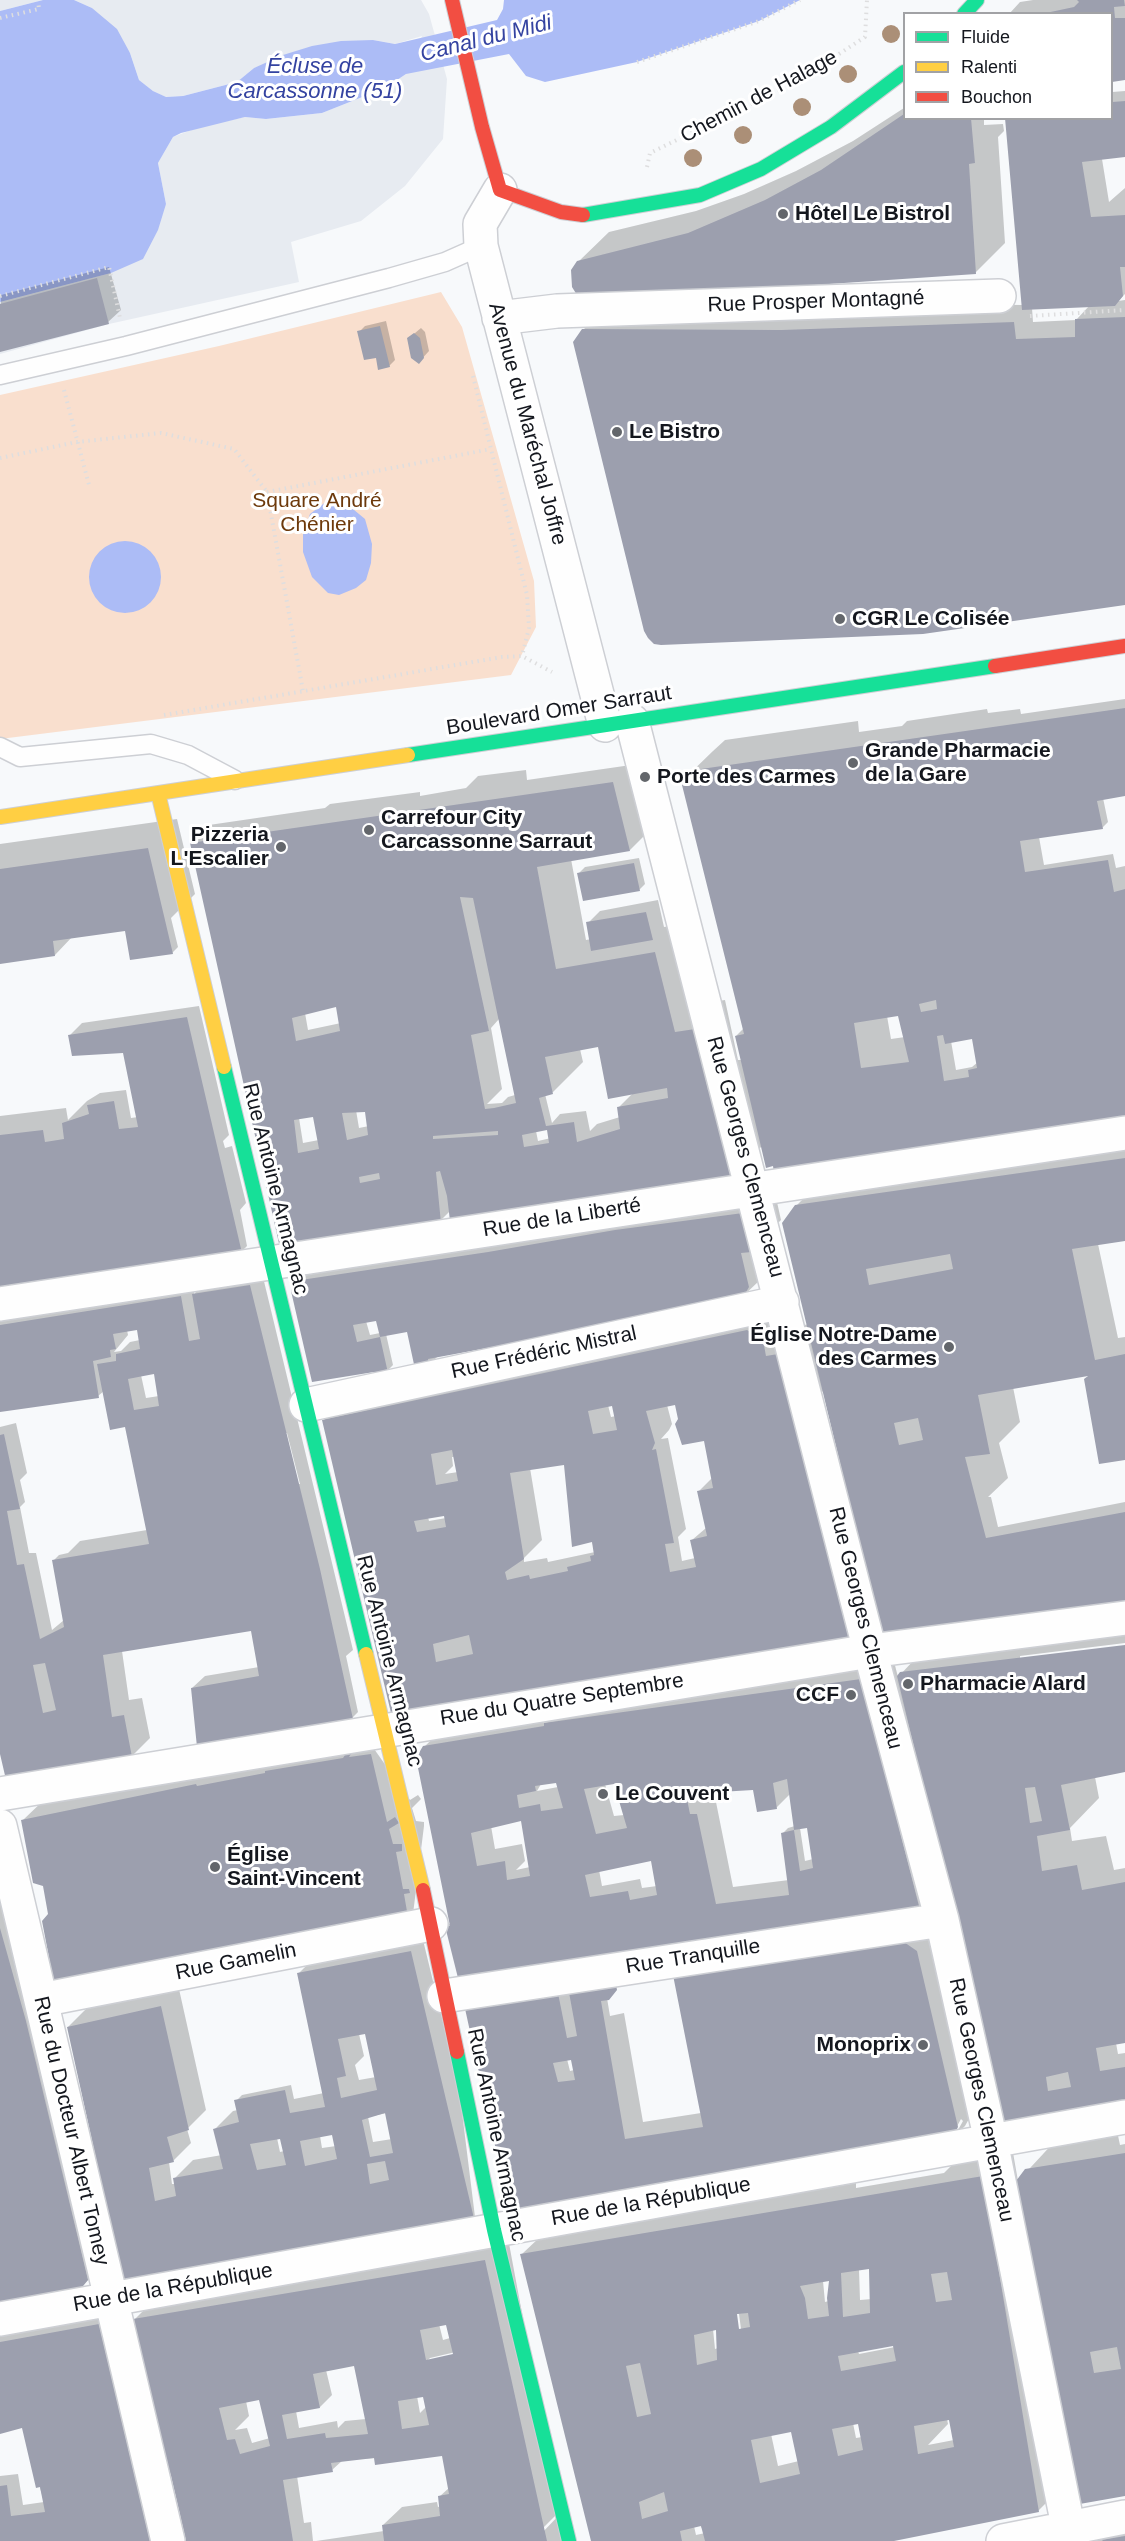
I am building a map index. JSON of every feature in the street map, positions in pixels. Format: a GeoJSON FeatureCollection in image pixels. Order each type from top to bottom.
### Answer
{"type":"FeatureCollection","features":[{"type":"Feature","properties":{"kind":"street"},"geometry":{"type":"LineString","coordinates":[[452,0],[482,127],[500,190],[561,212],[584,215],[700,195],[761,169],[831,127],[903,73]]}},
{"type":"Feature","properties":{"kind":"street"},"geometry":{"type":"LineString","coordinates":[[966,12],[977,0]]}},
{"type":"Feature","properties":{"kind":"street","name":"Avenue du Maréchal Joffre"},"geometry":{"type":"LineString","coordinates":[[500,190],[480,224],[481,246],[499,318],[618,723]]}},
{"type":"Feature","properties":{"kind":"street","name":"Rue Prosper Montagné"},"geometry":{"type":"LineString","coordinates":[[499,318],[557,311],[999,296]]}},
{"type":"Feature","properties":{"kind":"street","name":"Boulevard Omer Sarraut"},"geometry":{"type":"LineString","coordinates":[[0,817],[1125,646]]}},
{"type":"Feature","properties":{"kind":"street","name":"Rue Georges Clemenceau"},"geometry":{"type":"LineString","coordinates":[[618,723],[753,1189],[870,1651],[942,1920],[991,2141],[1069,2535]]}},
{"type":"Feature","properties":{"kind":"street","name":"Rue Antoine Armagnac"},"geometry":{"type":"LineString","coordinates":[[158,793],[431,1924],[494,2230],[569,2541]]}},
{"type":"Feature","properties":{"kind":"street","name":"Rue de la Liberté"},"geometry":{"type":"LineString","coordinates":[[0,1304],[1125,1133]]}},
{"type":"Feature","properties":{"kind":"street","name":"Rue Frédéric Mistral"},"geometry":{"type":"LineString","coordinates":[[306,1405],[782,1302]]}},
{"type":"Feature","properties":{"kind":"street","name":"Rue du Quatre Septembre"},"geometry":{"type":"LineString","coordinates":[[0,1794],[384,1729],[870,1651],[1125,1618]]}},
{"type":"Feature","properties":{"kind":"street","name":"Rue du Docteur Albert Tomey"},"geometry":{"type":"LineString","coordinates":[[0,1826],[168,2541]]}},
{"type":"Feature","properties":{"kind":"street","name":"Rue Tranquille"},"geometry":{"type":"LineString","coordinates":[[444,1995],[942,1920]]}},
{"type":"Feature","properties":{"kind":"street","name":"Rue Gamelin"},"geometry":{"type":"LineString","coordinates":[[41,2000],[431,1924]]}},
{"type":"Feature","properties":{"kind":"street","name":"Rue de la République"},"geometry":{"type":"LineString","coordinates":[[0,2319],[1125,2117]]}},
{"type":"Feature","properties":{"kind":"street"},"geometry":{"type":"LineString","coordinates":[[1003,2541],[1069,2535],[1125,2517]]}},
{"type":"Feature","properties":{"kind":"lane"},"geometry":{"type":"LineString","coordinates":[[0,375],[126,346],[389,278],[445,262],[481,246]]}},
{"type":"Feature","properties":{"kind":"lane"},"geometry":{"type":"LineString","coordinates":[[0,747],[20,757],[151,744],[188,755],[236,781]]}},
{"type":"Feature","properties":{"kind":"path"},"geometry":{"type":"LineString","coordinates":[[637,62],[759,21],[800,0]]}},
{"type":"Feature","properties":{"kind":"path","name":"Chemin de Halage"},"geometry":{"type":"LineString","coordinates":[[650,153],[698,132],[796,82],[865,37],[867,0]]}},
{"type":"Feature","properties":{"kind":"path"},"geometry":{"type":"LineString","coordinates":[[0,18],[39,9],[38,1]]}},
{"type":"Feature","properties":{"kind":"path"},"geometry":{"type":"LineString","coordinates":[[0,296],[109,267],[126,346]]}},
{"type":"Feature","properties":{"kind":"path"},"geometry":{"type":"LineString","coordinates":[[999,296],[1021,316],[1125,310]]}},
{"type":"Feature","properties":{"kind":"path"},"geometry":{"type":"LineString","coordinates":[[181,713],[522,656],[529,627],[527,595],[471,370]]}},
{"type":"Feature","properties":{"kind":"path"},"geometry":{"type":"LineString","coordinates":[[67,403],[89,485]]}},
{"type":"Feature","properties":{"kind":"path"},"geometry":{"type":"LineString","coordinates":[[0,458],[77,442],[161,434],[234,449],[267,492],[303,691]]}},
{"type":"Feature","properties":{"kind":"path"},"geometry":{"type":"LineString","coordinates":[[267,492],[491,449]]}},
{"type":"Feature","properties":{"kind":"shaded area"},"geometry":{"type":"Polygon","coordinates":[[[0,0],[43,0],[0,11],[0,0]]]}},
{"type":"Feature","properties":{"kind":"shaded area"},"geometry":{"type":"Polygon","coordinates":[[[74,0],[421,0],[429,14],[447,79],[443,139],[405,186],[361,221],[291,242],[299,282],[109,324],[0,354],[0,302],[111,273],[166,204],[158,163],[173,137],[199,127],[245,117],[266,119],[322,113],[385,88],[406,74],[422,36],[395,44],[373,40],[254,68],[237,82],[183,96],[165,97],[139,80],[130,53],[92,8],[74,0]]]}},
{"type":"Feature","properties":{"kind":"green space","name":"Square André Chénier"},"geometry":{"type":"Polygon","coordinates":[[[441,292],[462,327],[534,581],[536,627],[511,675],[0,739],[0,395],[219,346],[441,292]]]}},
{"type":"Feature","properties":{"kind":"water"},"geometry":{"type":"Polygon","coordinates":[[[43,0],[74,0],[92,8],[117,29],[130,53],[139,80],[153,91],[166,97],[183,96],[237,82],[254,68],[283,55],[312,46],[341,41],[373,40],[395,44],[497,20],[503,9],[504,0],[800,0],[759,21],[637,62],[545,82],[526,76],[509,54],[406,74],[385,88],[322,113],[266,119],[245,117],[181,133],[173,137],[158,163],[166,204],[158,230],[143,259],[111,273],[0,302],[0,11],[43,0]]]}},
{"type":"Feature","properties":{"kind":"water"},"geometry":{"type":"Polygon","coordinates":[[[342,500],[365,519],[372,544],[371,563],[366,580],[356,588],[339,595],[328,593],[312,577],[303,552],[303,534],[310,514],[327,501],[342,500]]]}},
{"type":"Feature","properties":{"kind":"water"},"geometry":{"type":"Polygon","coordinates":[[[125,541],[145,547],[155,557],[161,577],[155,597],[145,607],[125,613],[105,607],[95,597],[89,577],[95,557],[105,547],[125,541]]]}},
{"type":"Feature","properties":{"kind":"building"},"geometry":{"type":"Polygon","coordinates":[[[1077,0],[1124,0],[1125,6],[1114,7],[1115,18],[1125,18],[1125,80],[1113,82],[1113,12],[1050,12],[1074,7],[1079,2],[1077,0]]]}},
{"type":"Feature","properties":{"kind":"building"},"geometry":{"type":"Polygon","coordinates":[[[1125,101],[1125,157],[1082,162],[1091,217],[1125,215],[1125,267],[1120,267],[1123,296],[1115,306],[1022,310],[1005,120],[1113,120],[1113,102],[1125,101]]]}},
{"type":"Feature","properties":{"kind":"building"},"geometry":{"type":"Polygon","coordinates":[[[903,115],[903,120],[971,120],[975,163],[969,164],[976,274],[594,300],[577,295],[572,287],[571,270],[577,261],[688,233],[765,200],[821,170],[903,115]]]}},
{"type":"Feature","properties":{"kind":"building"},"geometry":{"type":"Polygon","coordinates":[[[97,278],[109,324],[0,352],[0,304],[97,278]]]}},
{"type":"Feature","properties":{"kind":"building"},"geometry":{"type":"Polygon","coordinates":[[[1125,317],[1125,605],[923,634],[661,645],[654,644],[648,638],[644,631],[573,342],[582,329],[781,330],[1014,322],[1016,339],[1075,337],[1075,319],[1125,317]]]}},
{"type":"Feature","properties":{"kind":"building"},"geometry":{"type":"Polygon","coordinates":[[[380,326],[390,367],[378,370],[376,358],[364,360],[357,331],[380,326]]]}},
{"type":"Feature","properties":{"kind":"building"},"geometry":{"type":"Polygon","coordinates":[[[414,333],[420,338],[424,358],[419,364],[411,358],[407,338],[414,333]]]}},
{"type":"Feature","properties":{"kind":"building"},"geometry":{"type":"Polygon","coordinates":[[[1125,708],[1125,796],[1097,801],[1103,829],[1020,841],[1025,872],[1108,860],[1114,892],[1125,889],[1125,1119],[774,1173],[773,1166],[766,1168],[735,1036],[744,1034],[681,781],[694,770],[1125,708]],[[936,1000],[919,1004],[921,1012],[937,1009],[936,1000]],[[898,1016],[854,1023],[861,1068],[909,1062],[898,1016]],[[943,1035],[937,1036],[944,1081],[969,1077],[968,1070],[977,1068],[972,1039],[945,1044],[943,1035]]]}},
{"type":"Feature","properties":{"kind":"building"},"geometry":{"type":"Polygon","coordinates":[[[613,782],[630,851],[537,867],[556,969],[655,952],[675,1032],[695,1029],[708,1090],[717,1088],[733,1177],[450,1221],[447,1196],[440,1171],[436,1172],[441,1223],[280,1248],[190,843],[613,782]],[[460,897],[489,1031],[471,1035],[485,1109],[516,1103],[473,898],[460,897]],[[336,1007],[292,1018],[296,1041],[340,1031],[336,1007]],[[598,1047],[545,1057],[553,1094],[539,1098],[546,1126],[574,1122],[577,1142],[620,1129],[617,1107],[668,1098],[667,1088],[608,1099],[598,1047]],[[365,1112],[342,1113],[347,1140],[368,1135],[365,1112]],[[313,1117],[294,1120],[298,1153],[319,1149],[313,1117]],[[547,1130],[522,1135],[524,1147],[549,1143],[547,1130]],[[498,1131],[433,1136],[433,1139],[498,1135],[498,1131]],[[379,1173],[359,1177],[360,1183],[380,1179],[379,1173]]]}},
{"type":"Feature","properties":{"kind":"building"},"geometry":{"type":"Polygon","coordinates":[[[148,848],[173,954],[130,960],[125,931],[53,941],[55,956],[0,964],[0,869],[148,848]]]}},
{"type":"Feature","properties":{"kind":"building"},"geometry":{"type":"Polygon","coordinates":[[[634,863],[640,891],[583,901],[577,873],[634,863]]]}},
{"type":"Feature","properties":{"kind":"building"},"geometry":{"type":"Polygon","coordinates":[[[646,912],[653,940],[591,951],[586,922],[646,912]]]}},
{"type":"Feature","properties":{"kind":"building"},"geometry":{"type":"Polygon","coordinates":[[[187,1017],[242,1253],[121,1273],[120,1269],[0,1288],[0,1135],[43,1130],[45,1142],[64,1139],[62,1123],[89,1114],[87,1105],[114,1101],[119,1129],[138,1127],[123,1053],[72,1056],[68,1035],[187,1017]]]}},
{"type":"Feature","properties":{"kind":"building"},"geometry":{"type":"Polygon","coordinates":[[[1125,1158],[1125,1241],[1072,1249],[1095,1360],[1125,1354],[1125,1460],[1099,1464],[1084,1379],[1088,1376],[978,1395],[990,1454],[965,1457],[986,1538],[1125,1512],[1125,1610],[881,1633],[782,1223],[795,1205],[1125,1158]],[[950,1254],[866,1269],[869,1285],[953,1269],[950,1254]],[[918,1418],[894,1423],[899,1445],[923,1440],[918,1418]]]}},
{"type":"Feature","properties":{"kind":"building"},"geometry":{"type":"Polygon","coordinates":[[[743,1213],[752,1252],[741,1253],[749,1287],[741,1301],[428,1359],[429,1367],[415,1369],[407,1332],[380,1337],[388,1373],[374,1374],[374,1372],[312,1382],[291,1291],[294,1281],[615,1230],[743,1213]],[[376,1321],[353,1325],[357,1342],[380,1337],[376,1321]]]}},
{"type":"Feature","properties":{"kind":"building"},"geometry":{"type":"Polygon","coordinates":[[[250,1285],[320,1569],[353,1719],[197,1747],[191,1688],[259,1676],[251,1631],[103,1655],[112,1717],[124,1715],[132,1757],[7,1784],[0,1754],[0,1435],[4,1434],[20,1509],[7,1511],[17,1565],[24,1564],[40,1639],[64,1627],[52,1560],[149,1544],[125,1427],[110,1430],[97,1364],[116,1361],[116,1354],[140,1349],[137,1330],[113,1334],[116,1349],[110,1350],[111,1357],[93,1361],[99,1398],[0,1412],[0,1325],[181,1296],[189,1341],[200,1339],[192,1294],[250,1285]],[[154,1374],[128,1379],[134,1410],[159,1406],[154,1374]],[[45,1663],[33,1665],[43,1713],[56,1710],[45,1663]]]}},
{"type":"Feature","properties":{"kind":"building"},"geometry":{"type":"Polygon","coordinates":[[[747,1330],[763,1340],[766,1356],[778,1354],[854,1645],[391,1713],[322,1420],[747,1330]],[[675,1405],[646,1411],[655,1443],[652,1450],[656,1449],[674,1543],[665,1544],[670,1572],[696,1567],[690,1540],[707,1536],[697,1491],[713,1488],[704,1441],[682,1445],[675,1424],[678,1419],[675,1405]],[[612,1406],[588,1411],[593,1434],[617,1430],[612,1406]],[[452,1450],[431,1454],[436,1485],[458,1481],[452,1450]],[[564,1465],[510,1473],[524,1559],[505,1572],[507,1580],[529,1575],[530,1579],[568,1571],[567,1567],[591,1561],[590,1556],[594,1555],[592,1542],[572,1547],[564,1465]],[[444,1516],[414,1521],[417,1532],[446,1527],[444,1516]],[[469,1635],[433,1644],[436,1662],[473,1654],[469,1635]]]}},
{"type":"Feature","properties":{"kind":"building"},"geometry":{"type":"Polygon","coordinates":[[[1125,1645],[1125,1772],[1061,1785],[1070,1830],[1037,1836],[1042,1871],[1077,1865],[1082,1890],[1125,1882],[1125,2043],[1096,2048],[1100,2071],[1125,2067],[1125,2116],[1005,2128],[897,1676],[900,1672],[1125,1645]],[[1035,1787],[1025,1788],[1030,1823],[1042,1821],[1035,1787]],[[1068,2072],[1046,2077],[1048,2091],[1071,2087],[1068,2072]]]}},
{"type":"Feature","properties":{"kind":"building"},"geometry":{"type":"Polygon","coordinates":[[[861,1679],[921,1914],[460,1986],[445,1926],[450,1926],[416,1758],[423,1746],[544,1726],[544,1723],[861,1679]],[[787,1779],[773,1783],[777,1809],[757,1812],[753,1790],[686,1794],[690,1814],[697,1814],[716,1904],[789,1895],[781,1833],[794,1830],[787,1779]],[[556,1783],[535,1786],[536,1791],[517,1795],[519,1808],[540,1804],[541,1811],[563,1808],[556,1783]],[[614,1784],[584,1789],[596,1834],[627,1828],[614,1784]],[[521,1821],[471,1833],[477,1866],[505,1861],[507,1880],[530,1876],[521,1821]],[[807,1828],[794,1830],[800,1871],[813,1868],[807,1828]],[[651,1861],[585,1875],[590,1897],[628,1891],[630,1900],[657,1895],[651,1861]]]}},
{"type":"Feature","properties":{"kind":"building","name":"Église Saint-Vincent"},"geometry":{"type":"Polygon","coordinates":[[[347,1752],[351,1754],[349,1757],[371,1754],[387,1822],[395,1817],[399,1823],[389,1829],[393,1844],[402,1844],[402,1851],[396,1852],[403,1889],[409,1889],[410,1893],[404,1894],[408,1917],[56,1994],[42,1921],[48,1914],[43,1886],[33,1883],[21,1820],[196,1784],[197,1786],[265,1773],[265,1771],[343,1758],[347,1752]]]}},
{"type":"Feature","properties":{"kind":"building"},"geometry":{"type":"Polygon","coordinates":[[[0,1928],[26,2021],[88,2280],[79,2291],[0,2306],[0,1928]]]}},
{"type":"Feature","properties":{"kind":"building"},"geometry":{"type":"Polygon","coordinates":[[[901,1940],[917,1951],[958,2127],[948,2145],[511,2219],[464,2004],[557,1988],[567,2038],[577,2036],[568,1987],[615,1979],[617,1990],[609,2000],[601,2001],[625,2139],[703,2127],[672,1970],[901,1940]],[[571,2060],[553,2063],[558,2082],[575,2080],[571,2060]]]}},
{"type":"Feature","properties":{"kind":"building"},"geometry":{"type":"Polygon","coordinates":[[[411,1951],[476,2227],[124,2286],[67,2027],[161,2006],[189,2130],[167,2137],[174,2162],[149,2168],[155,2201],[176,2196],[173,2178],[223,2169],[213,2129],[239,2122],[234,2100],[285,2090],[290,2113],[325,2107],[297,1973],[411,1951]],[[365,2034],[338,2039],[346,2076],[337,2078],[341,2098],[377,2090],[365,2034]],[[385,2113],[362,2120],[370,2157],[393,2153],[385,2113]],[[332,2135],[300,2141],[305,2166],[337,2159],[332,2135]],[[280,2139],[250,2144],[257,2170],[286,2165],[280,2139]],[[385,2161],[367,2164],[370,2184],[389,2180],[385,2161]]]}},
{"type":"Feature","properties":{"kind":"building"},"geometry":{"type":"Polygon","coordinates":[[[1125,2153],[1125,2496],[1074,2505],[1016,2181],[1025,2169],[1125,2153]],[[1117,2347],[1090,2352],[1094,2373],[1121,2369],[1117,2347]]]}},
{"type":"Feature","properties":{"kind":"building"},"geometry":{"type":"Polygon","coordinates":[[[983,2176],[1039,2512],[894,2541],[705,2541],[701,2526],[680,2531],[682,2541],[591,2541],[520,2254],[983,2176]],[[869,2269],[841,2273],[843,2317],[870,2313],[869,2269]],[[947,2272],[931,2274],[936,2302],[952,2300],[947,2272]],[[829,2281],[800,2286],[805,2298],[808,2319],[829,2316],[827,2298],[829,2281]],[[748,2313],[737,2314],[739,2329],[750,2327],[748,2313]],[[716,2330],[694,2335],[697,2365],[717,2360],[716,2330]],[[893,2346],[838,2356],[841,2371],[896,2361],[893,2346]],[[640,2363],[626,2366],[637,2417],[651,2414],[640,2363]],[[949,2420],[914,2426],[918,2454],[954,2447],[949,2420]],[[858,2424],[832,2429],[838,2456],[863,2450],[858,2424]],[[791,2432],[751,2440],[760,2483],[800,2474],[791,2432]],[[664,2492],[639,2502],[642,2519],[668,2511],[664,2492]]]}},
{"type":"Feature","properties":{"kind":"building"},"geometry":{"type":"Polygon","coordinates":[[[485,2260],[547,2541],[384,2541],[382,2525],[440,2516],[438,2496],[449,2494],[442,2456],[375,2465],[374,2458],[331,2463],[333,2472],[283,2480],[293,2541],[186,2541],[171,2476],[155,2424],[133,2319],[485,2260]],[[446,2325],[420,2330],[426,2360],[453,2354],[446,2325]],[[354,2366],[313,2374],[320,2408],[282,2415],[287,2439],[325,2433],[326,2438],[368,2434],[354,2366]],[[423,2397],[398,2401],[402,2429],[429,2425],[423,2397]],[[259,2400],[219,2408],[227,2440],[235,2439],[240,2454],[270,2446],[259,2400]]]}},
{"type":"Feature","properties":{"kind":"building"},"geometry":{"type":"Polygon","coordinates":[[[99,2324],[150,2541],[0,2541],[0,2486],[7,2485],[11,2516],[45,2512],[40,2487],[36,2488],[22,2428],[0,2434],[0,2342],[99,2324]]]}},
{"type":"Feature","properties":{"kind":"building"},"geometry":{"type":"Polygon","coordinates":[[[1125,2536],[1125,2541],[1102,2540],[1125,2536]]]}},
{"type":"Feature","properties":{"kind":"traffic: fast"},"geometry":{"type":"LineString","coordinates":[[966,12],[977,0]]}},
{"type":"Feature","properties":{"kind":"traffic: fast"},"geometry":{"type":"LineString","coordinates":[[583,215],[700,195],[761,169],[831,127],[903,73]]}},
{"type":"Feature","properties":{"kind":"traffic: fast"},"geometry":{"type":"LineString","coordinates":[[408,755],[995,666]]}},
{"type":"Feature","properties":{"kind":"traffic: fast"},"geometry":{"type":"LineString","coordinates":[[224,1067],[366,1654]]}},
{"type":"Feature","properties":{"kind":"traffic: fast"},"geometry":{"type":"LineString","coordinates":[[457,2052],[494,2230],[569,2541]]}},
{"type":"Feature","properties":{"kind":"traffic: slow"},"geometry":{"type":"LineString","coordinates":[[0,817],[408,755]]}},
{"type":"Feature","properties":{"kind":"traffic: slow"},"geometry":{"type":"LineString","coordinates":[[158,793],[224,1067]]}},
{"type":"Feature","properties":{"kind":"traffic: slow"},"geometry":{"type":"LineString","coordinates":[[366,1654],[423,1890]]}},
{"type":"Feature","properties":{"kind":"traffic: jam"},"geometry":{"type":"LineString","coordinates":[[452,0],[482,127],[500,190],[561,212],[583,215]]}},
{"type":"Feature","properties":{"kind":"traffic: jam"},"geometry":{"type":"LineString","coordinates":[[995,666],[1125,646]]}},
{"type":"Feature","properties":{"kind":"traffic: jam"},"geometry":{"type":"LineString","coordinates":[[423,1890],[457,2052]]}},
{"type":"Feature","properties":{"kind":"place","name":"Hôtel Le Bistrol"},"geometry":{"type":"Point","coordinates":[783,214]}},
{"type":"Feature","properties":{"kind":"place","name":"Le Bistro"},"geometry":{"type":"Point","coordinates":[617,432]}},
{"type":"Feature","properties":{"kind":"place","name":"CGR Le Colisée"},"geometry":{"type":"Point","coordinates":[840,619]}},
{"type":"Feature","properties":{"kind":"place","name":"Grande Pharmacie de la Gare"},"geometry":{"type":"Point","coordinates":[853,763]}},
{"type":"Feature","properties":{"kind":"place","name":"Porte des Carmes"},"geometry":{"type":"Point","coordinates":[645,777]}},
{"type":"Feature","properties":{"kind":"place","name":"Carrefour City Carcassonne Sarraut"},"geometry":{"type":"Point","coordinates":[369,830]}},
{"type":"Feature","properties":{"kind":"place","name":"Pizzeria L'Escalier"},"geometry":{"type":"Point","coordinates":[281,847]}},
{"type":"Feature","properties":{"kind":"place","name":"Église Notre-Dame des Carmes"},"geometry":{"type":"Point","coordinates":[949,1347]}},
{"type":"Feature","properties":{"kind":"place","name":"Pharmacie Alard"},"geometry":{"type":"Point","coordinates":[908,1684]}},
{"type":"Feature","properties":{"kind":"place","name":"CCF"},"geometry":{"type":"Point","coordinates":[851,1695]}},
{"type":"Feature","properties":{"kind":"place","name":"Le Couvent"},"geometry":{"type":"Point","coordinates":[603,1794]}},
{"type":"Feature","properties":{"kind":"place","name":"Église Saint-Vincent"},"geometry":{"type":"Point","coordinates":[215,1867]}},
{"type":"Feature","properties":{"kind":"place","name":"Monoprix"},"geometry":{"type":"Point","coordinates":[923,2045]}},
{"type":"Feature","properties":{"kind":"water label","name":"Canal du Midi"},"geometry":{"type":"Point","coordinates":[486,39]}},
{"type":"Feature","properties":{"kind":"water label","name":"Écluse de Carcassonne (51)"},"geometry":{"type":"Point","coordinates":[315,80]}}]}
